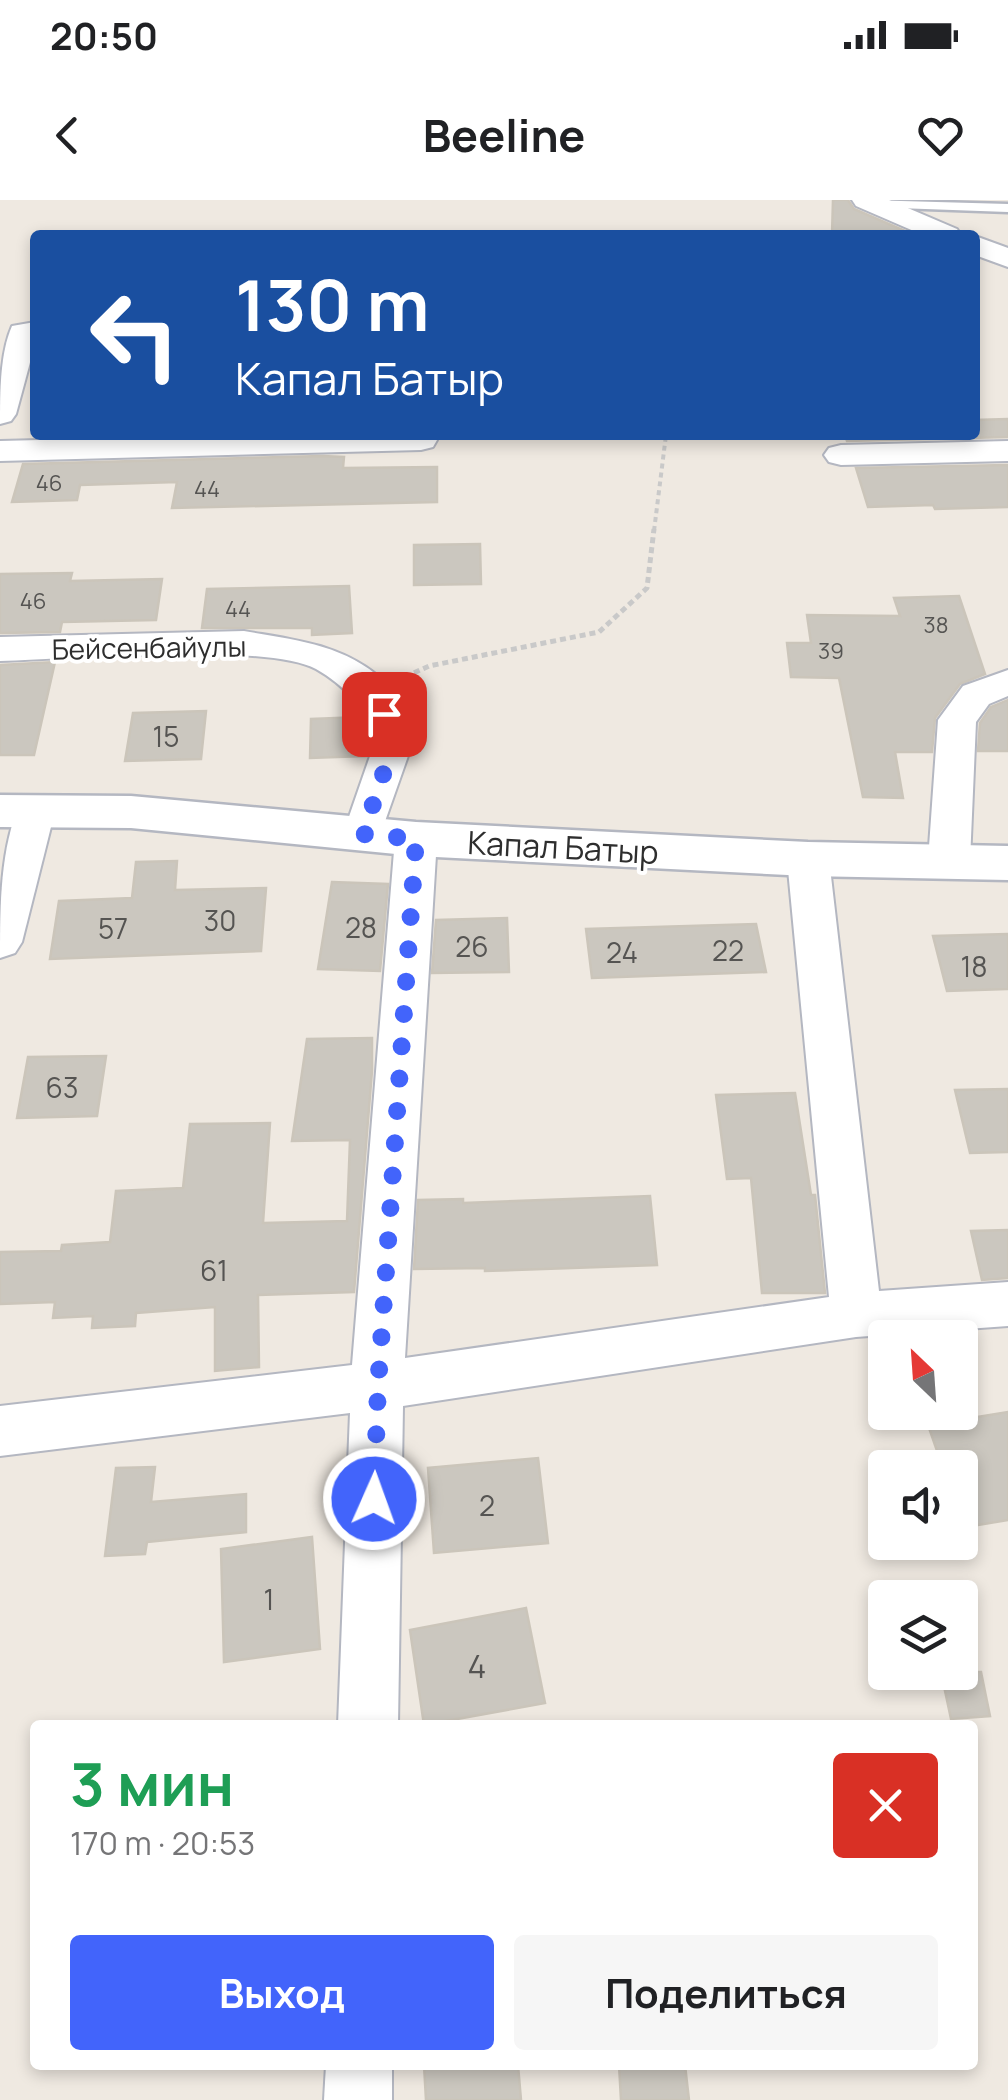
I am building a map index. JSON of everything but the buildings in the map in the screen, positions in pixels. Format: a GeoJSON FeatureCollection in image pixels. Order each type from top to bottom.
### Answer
{"type":"FeatureCollection","features":[{"type":"Feature","properties":{"kind":"main road","name":"Капал Батыр"},"geometry":{"type":"LineString","coordinates":[[18,811],[132,812],[416,839],[808,859],[1008,863]]}},
{"type":"Feature","properties":{"kind":"street"},"geometry":{"type":"LineString","coordinates":[[868,201],[935,230]]}},
{"type":"Feature","properties":{"kind":"street"},"geometry":{"type":"LineString","coordinates":[[980,247],[1008,258]]}},
{"type":"Feature","properties":{"kind":"street"},"geometry":{"type":"LineString","coordinates":[[0,414],[23,332],[30,332]]}},
{"type":"Feature","properties":{"kind":"street"},"geometry":{"type":"LineString","coordinates":[[0,451],[421,440]]}},
{"type":"Feature","properties":{"kind":"street"},"geometry":{"type":"LineString","coordinates":[[841,455],[1008,451]]}},
{"type":"Feature","properties":{"kind":"street","name":"Бейсенбайулы"},"geometry":{"type":"LineString","coordinates":[[0,649],[244,643],[324,657],[372,692],[396,736],[363,834]]}},
{"type":"Feature","properties":{"kind":"street"},"geometry":{"type":"LineString","coordinates":[[948,861],[956,720],[976,695],[1008,682]]}},
{"type":"Feature","properties":{"kind":"street"},"geometry":{"type":"LineString","coordinates":[[0,942],[18,811]]}},
{"type":"Feature","properties":{"kind":"street"},"geometry":{"type":"LineString","coordinates":[[368,1720],[378,1386],[416,839]]}},
{"type":"Feature","properties":{"kind":"street"},"geometry":{"type":"LineString","coordinates":[[808,859],[856,1315]]}},
{"type":"Feature","properties":{"kind":"street"},"geometry":{"type":"LineString","coordinates":[[0,1431],[378,1386],[856,1315],[1008,1304]]}},
{"type":"Feature","properties":{"kind":"street"},"geometry":{"type":"LineString","coordinates":[[358,2100],[359,2070]]}},
{"type":"Feature","properties":{"kind":"lane"},"geometry":{"type":"LineString","coordinates":[[868,201],[1008,208]]}},
{"type":"Feature","properties":{"kind":"path"},"geometry":{"type":"LineString","coordinates":[[372,692],[429,666],[599,632],[647,588],[665,440]]}},
{"type":"Feature","properties":{"kind":"route"},"geometry":{"type":"LineString","coordinates":[[374,1499],[378,1386],[416,839],[363,834],[396,736],[384,714]]}}]}
